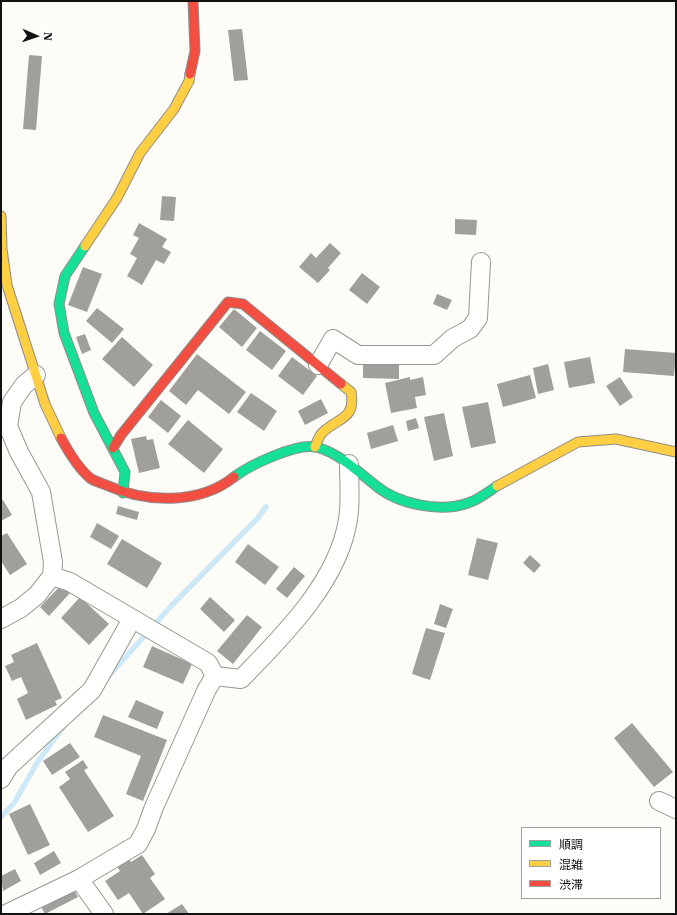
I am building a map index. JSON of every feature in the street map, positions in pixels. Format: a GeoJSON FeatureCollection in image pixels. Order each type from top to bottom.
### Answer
{"type":"FeatureCollection","features":[{"type":"Feature","properties":{"kind":"street"},"geometry":{"type":"LineString","coordinates":[[123,493],[125,472],[94,413],[66,340],[59,304],[65,276],[117,198],[140,153],[174,109],[189,81],[195,51],[193,1]]}},
{"type":"Feature","properties":{"kind":"street"},"geometry":{"type":"LineString","coordinates":[[1,216],[2,249],[7,285],[45,404],[67,450],[90,478],[123,493],[149,498],[185,498],[222,487],[246,468],[268,459],[297,448],[315,447],[333,454],[350,464],[377,487],[408,502],[440,508],[468,504],[523,471],[578,442],[616,438],[676,452]]}},
{"type":"Feature","properties":{"kind":"street"},"geometry":{"type":"LineString","coordinates":[[318,365],[333,339],[358,355],[434,355],[452,338],[470,329],[478,318],[481,262]]}},
{"type":"Feature","properties":{"kind":"street"},"geometry":{"type":"LineString","coordinates":[[113,448],[121,435],[228,302],[243,304],[351,392],[353,408],[347,417],[321,434],[315,447]]}},
{"type":"Feature","properties":{"kind":"street"},"geometry":{"type":"LineString","coordinates":[[1,619],[21,608],[37,595],[52,576],[53,562],[41,492],[19,452],[8,426],[12,402],[24,385],[36,374]]}},
{"type":"Feature","properties":{"kind":"street"},"geometry":{"type":"LineString","coordinates":[[216,676],[241,679],[276,642],[317,594],[342,543],[348,518],[350,464]]}},
{"type":"Feature","properties":{"kind":"street"},"geometry":{"type":"LineString","coordinates":[[52,576],[70,582],[208,663],[216,676]]}},
{"type":"Feature","properties":{"kind":"street"},"geometry":{"type":"LineString","coordinates":[[1,779],[9,766],[92,690],[132,619]]}},
{"type":"Feature","properties":{"kind":"street"},"geometry":{"type":"LineString","coordinates":[[6,914],[79,879],[138,844],[204,696],[216,676]]}},
{"type":"Feature","properties":{"kind":"street"},"geometry":{"type":"LineString","coordinates":[[659,801],[676,809]]}},
{"type":"Feature","properties":{"kind":"street"},"geometry":{"type":"LineString","coordinates":[[79,879],[104,914]]}},
{"type":"Feature","properties":{"kind":"building"},"geometry":{"type":"Polygon","coordinates":[[[242,29],[248,80],[234,81],[228,30],[242,29]]]}},
{"type":"Feature","properties":{"kind":"building"},"geometry":{"type":"Polygon","coordinates":[[[29,55],[42,56],[36,130],[23,129],[29,55]]]}},
{"type":"Feature","properties":{"kind":"building"},"geometry":{"type":"Polygon","coordinates":[[[162,196],[176,197],[174,221],[160,220],[162,196]]]}},
{"type":"Feature","properties":{"kind":"building"},"geometry":{"type":"Polygon","coordinates":[[[455,219],[477,220],[476,235],[455,234],[455,219]]]}},
{"type":"Feature","properties":{"kind":"building"},"geometry":{"type":"Polygon","coordinates":[[[139,223],[167,239],[162,247],[171,252],[164,264],[156,260],[142,285],[127,276],[137,258],[130,254],[139,238],[133,235],[139,223]]]}},
{"type":"Feature","properties":{"kind":"building"},"geometry":{"type":"Polygon","coordinates":[[[330,243],[341,253],[328,268],[330,270],[318,283],[299,267],[311,253],[316,258],[330,243]]]}},
{"type":"Feature","properties":{"kind":"building"},"geometry":{"type":"Polygon","coordinates":[[[83,267],[102,274],[87,312],[68,305],[83,267]]]}},
{"type":"Feature","properties":{"kind":"building"},"geometry":{"type":"Polygon","coordinates":[[[362,273],[380,287],[367,304],[349,290],[362,273]]]}},
{"type":"Feature","properties":{"kind":"building"},"geometry":{"type":"Polygon","coordinates":[[[437,294],[452,300],[447,310],[433,304],[437,294]]]}},
{"type":"Feature","properties":{"kind":"building"},"geometry":{"type":"Polygon","coordinates":[[[97,308],[124,329],[112,343],[86,321],[97,308]]]}},
{"type":"Feature","properties":{"kind":"building"},"geometry":{"type":"Polygon","coordinates":[[[234,309],[257,328],[242,347],[219,327],[234,309]]]}},
{"type":"Feature","properties":{"kind":"building"},"geometry":{"type":"Polygon","coordinates":[[[260,331],[286,351],[272,370],[246,350],[260,331]]]}},
{"type":"Feature","properties":{"kind":"building"},"geometry":{"type":"Polygon","coordinates":[[[85,334],[91,350],[82,354],[76,337],[85,334]]]}},
{"type":"Feature","properties":{"kind":"building"},"geometry":{"type":"Polygon","coordinates":[[[122,337],[153,365],[134,387],[102,359],[122,337]]]}},
{"type":"Feature","properties":{"kind":"building"},"geometry":{"type":"Polygon","coordinates":[[[625,349],[676,353],[674,376],[623,372],[625,349]]]}},
{"type":"Feature","properties":{"kind":"building"},"geometry":{"type":"Polygon","coordinates":[[[197,354],[246,392],[229,414],[198,390],[186,405],[169,391],[197,354]]]}},
{"type":"Feature","properties":{"kind":"building"},"geometry":{"type":"Polygon","coordinates":[[[292,357],[317,376],[303,395],[278,376],[292,357]]]}},
{"type":"Feature","properties":{"kind":"building"},"geometry":{"type":"Polygon","coordinates":[[[590,357],[595,383],[569,388],[564,362],[590,357]]]}},
{"type":"Feature","properties":{"kind":"building"},"geometry":{"type":"Polygon","coordinates":[[[363,362],[399,364],[399,379],[363,378],[363,362]]]}},
{"type":"Feature","properties":{"kind":"building"},"geometry":{"type":"Polygon","coordinates":[[[548,364],[554,390],[538,394],[533,368],[548,364]]]}},
{"type":"Feature","properties":{"kind":"building"},"geometry":{"type":"Polygon","coordinates":[[[530,375],[536,398],[503,407],[497,384],[530,375]]]}},
{"type":"Feature","properties":{"kind":"building"},"geometry":{"type":"Polygon","coordinates":[[[410,377],[410,380],[423,377],[426,395],[415,397],[417,408],[391,413],[385,383],[410,377]]]}},
{"type":"Feature","properties":{"kind":"building"},"geometry":{"type":"Polygon","coordinates":[[[620,377],[633,397],[620,406],[606,386],[620,377]]]}},
{"type":"Feature","properties":{"kind":"building"},"geometry":{"type":"Polygon","coordinates":[[[251,393],[277,411],[264,431],[237,412],[251,393]]]}},
{"type":"Feature","properties":{"kind":"building"},"geometry":{"type":"Polygon","coordinates":[[[321,399],[328,413],[305,425],[298,411],[321,399]]]}},
{"type":"Feature","properties":{"kind":"building"},"geometry":{"type":"Polygon","coordinates":[[[161,400],[181,416],[168,433],[148,417],[161,400]]]}},
{"type":"Feature","properties":{"kind":"building"},"geometry":{"type":"Polygon","coordinates":[[[488,402],[496,443],[471,448],[462,407],[488,402]]]}},
{"type":"Feature","properties":{"kind":"building"},"geometry":{"type":"Polygon","coordinates":[[[444,413],[453,456],[434,461],[424,417],[444,413]]]}},
{"type":"Feature","properties":{"kind":"building"},"geometry":{"type":"Polygon","coordinates":[[[416,418],[419,428],[408,431],[406,421],[416,418]]]}},
{"type":"Feature","properties":{"kind":"building"},"geometry":{"type":"Polygon","coordinates":[[[188,420],[223,449],[204,473],[168,444],[188,420]]]}},
{"type":"Feature","properties":{"kind":"building"},"geometry":{"type":"Polygon","coordinates":[[[393,425],[398,441],[371,449],[367,433],[393,425]]]}},
{"type":"Feature","properties":{"kind":"building"},"geometry":{"type":"Polygon","coordinates":[[[146,436],[147,440],[153,439],[160,468],[139,473],[131,439],[146,436]]]}},
{"type":"Feature","properties":{"kind":"building"},"geometry":{"type":"Polygon","coordinates":[[[3,500],[12,515],[1,521],[1,501],[3,500]]]}},
{"type":"Feature","properties":{"kind":"building"},"geometry":{"type":"Polygon","coordinates":[[[118,506],[139,512],[137,520],[116,514],[118,506]]]}},
{"type":"Feature","properties":{"kind":"building"},"geometry":{"type":"Polygon","coordinates":[[[97,523],[119,536],[111,549],[90,537],[97,523]]]}},
{"type":"Feature","properties":{"kind":"building"},"geometry":{"type":"Polygon","coordinates":[[[7,533],[27,564],[10,575],[1,561],[1,536],[7,533]]]}},
{"type":"Feature","properties":{"kind":"building"},"geometry":{"type":"Polygon","coordinates":[[[477,538],[498,543],[488,580],[468,575],[477,538]]]}},
{"type":"Feature","properties":{"kind":"building"},"geometry":{"type":"Polygon","coordinates":[[[122,539],[162,563],[147,588],[107,564],[122,539]]]}},
{"type":"Feature","properties":{"kind":"building"},"geometry":{"type":"Polygon","coordinates":[[[248,544],[279,567],[265,585],[235,562],[248,544]]]}},
{"type":"Feature","properties":{"kind":"building"},"geometry":{"type":"Polygon","coordinates":[[[530,555],[541,565],[534,573],[523,563],[530,555]]]}},
{"type":"Feature","properties":{"kind":"building"},"geometry":{"type":"Polygon","coordinates":[[[294,567],[305,576],[287,598],[276,589],[294,567]]]}},
{"type":"Feature","properties":{"kind":"building"},"geometry":{"type":"Polygon","coordinates":[[[61,585],[70,593],[49,616],[40,607],[61,585]]]}},
{"type":"Feature","properties":{"kind":"building"},"geometry":{"type":"Polygon","coordinates":[[[80,597],[109,624],[89,645],[61,618],[80,597]]]}},
{"type":"Feature","properties":{"kind":"building"},"geometry":{"type":"Polygon","coordinates":[[[210,597],[235,620],[224,632],[200,609],[210,597]]]}},
{"type":"Feature","properties":{"kind":"building"},"geometry":{"type":"Polygon","coordinates":[[[440,604],[453,609],[446,628],[434,624],[440,604]]]}},
{"type":"Feature","properties":{"kind":"building"},"geometry":{"type":"Polygon","coordinates":[[[247,615],[262,627],[233,664],[217,651],[247,615]]]}},
{"type":"Feature","properties":{"kind":"building"},"geometry":{"type":"Polygon","coordinates":[[[426,628],[445,633],[430,680],[412,674],[426,628]]]}},
{"type":"Feature","properties":{"kind":"building"},"geometry":{"type":"Polygon","coordinates":[[[37,643],[62,698],[55,701],[57,705],[26,720],[17,699],[28,693],[21,677],[12,681],[5,666],[14,662],[11,655],[37,643]]]}},
{"type":"Feature","properties":{"kind":"building"},"geometry":{"type":"Polygon","coordinates":[[[152,646],[192,664],[183,684],[143,667],[152,646]]]}},
{"type":"Feature","properties":{"kind":"building"},"geometry":{"type":"Polygon","coordinates":[[[136,700],[164,712],[157,729],[128,717],[136,700]]]}},
{"type":"Feature","properties":{"kind":"building"},"geometry":{"type":"Polygon","coordinates":[[[103,715],[167,740],[143,801],[126,794],[141,756],[94,737],[103,715]]]}},
{"type":"Feature","properties":{"kind":"building"},"geometry":{"type":"Polygon","coordinates":[[[632,723],[673,772],[654,787],[614,738],[632,723]]]}},
{"type":"Feature","properties":{"kind":"building"},"geometry":{"type":"Polygon","coordinates":[[[70,743],[80,757],[52,775],[43,761],[70,743]]]}},
{"type":"Feature","properties":{"kind":"building"},"geometry":{"type":"Polygon","coordinates":[[[83,760],[88,768],[84,770],[114,816],[88,832],[59,787],[70,779],[65,772],[83,760]]]}},
{"type":"Feature","properties":{"kind":"building"},"geometry":{"type":"Polygon","coordinates":[[[30,804],[50,845],[28,855],[9,814],[30,804]]]}},
{"type":"Feature","properties":{"kind":"building"},"geometry":{"type":"Polygon","coordinates":[[[54,851],[61,863],[40,875],[34,863],[54,851]]]}},
{"type":"Feature","properties":{"kind":"building"},"geometry":{"type":"Polygon","coordinates":[[[142,855],[155,874],[150,878],[165,899],[143,914],[129,893],[118,900],[105,881],[120,871],[116,865],[128,857],[131,862],[142,855]]]}},
{"type":"Feature","properties":{"kind":"building"},"geometry":{"type":"Polygon","coordinates":[[[15,869],[21,881],[3,891],[1,876],[15,869]]]}},
{"type":"Feature","properties":{"kind":"building"},"geometry":{"type":"Polygon","coordinates":[[[71,883],[78,897],[45,914],[38,901],[71,883]]]}},
{"type":"Feature","properties":{"kind":"building"},"geometry":{"type":"Polygon","coordinates":[[[182,904],[189,914],[166,914],[182,904]]]}},
{"type":"Feature","properties":{"kind":"waterway"},"geometry":{"type":"LineString","coordinates":[[107,678],[172,605],[257,519],[266,507]]}},
{"type":"Feature","properties":{"kind":"waterway"},"geometry":{"type":"LineString","coordinates":[[1,817],[14,803],[37,763],[64,726]]}},
{"type":"Feature","properties":{"kind":"traffic: fast"},"geometry":{"type":"LineString","coordinates":[[85,246],[65,276],[59,304],[64,333],[94,413],[125,472],[123,493]]}},
{"type":"Feature","properties":{"kind":"traffic: fast"},"geometry":{"type":"LineString","coordinates":[[234,477],[274,456],[297,448],[316,447],[340,458],[384,492],[407,502],[419,505],[432,507],[457,506],[475,500],[497,486]]}},
{"type":"Feature","properties":{"kind":"traffic: slow"},"geometry":{"type":"LineString","coordinates":[[85,246],[117,198],[140,153],[174,109],[189,81],[190,74]]}},
{"type":"Feature","properties":{"kind":"traffic: slow"},"geometry":{"type":"LineString","coordinates":[[1,216],[2,249],[7,285],[45,404],[61,438]]}},
{"type":"Feature","properties":{"kind":"traffic: slow"},"geometry":{"type":"LineString","coordinates":[[315,447],[322,433],[344,417],[351,408],[351,392],[341,384]]}},
{"type":"Feature","properties":{"kind":"traffic: slow"},"geometry":{"type":"LineString","coordinates":[[497,486],[578,442],[616,439],[676,452]]}},
{"type":"Feature","properties":{"kind":"traffic: jam"},"geometry":{"type":"LineString","coordinates":[[190,74],[195,51],[193,1]]}},
{"type":"Feature","properties":{"kind":"traffic: jam"},"geometry":{"type":"LineString","coordinates":[[113,448],[121,435],[228,302],[243,304],[341,384]]}},
{"type":"Feature","properties":{"kind":"traffic: jam"},"geometry":{"type":"LineString","coordinates":[[61,438],[77,464],[90,478],[122,491],[138,495],[155,498],[189,497],[205,493],[234,477]]}}]}
